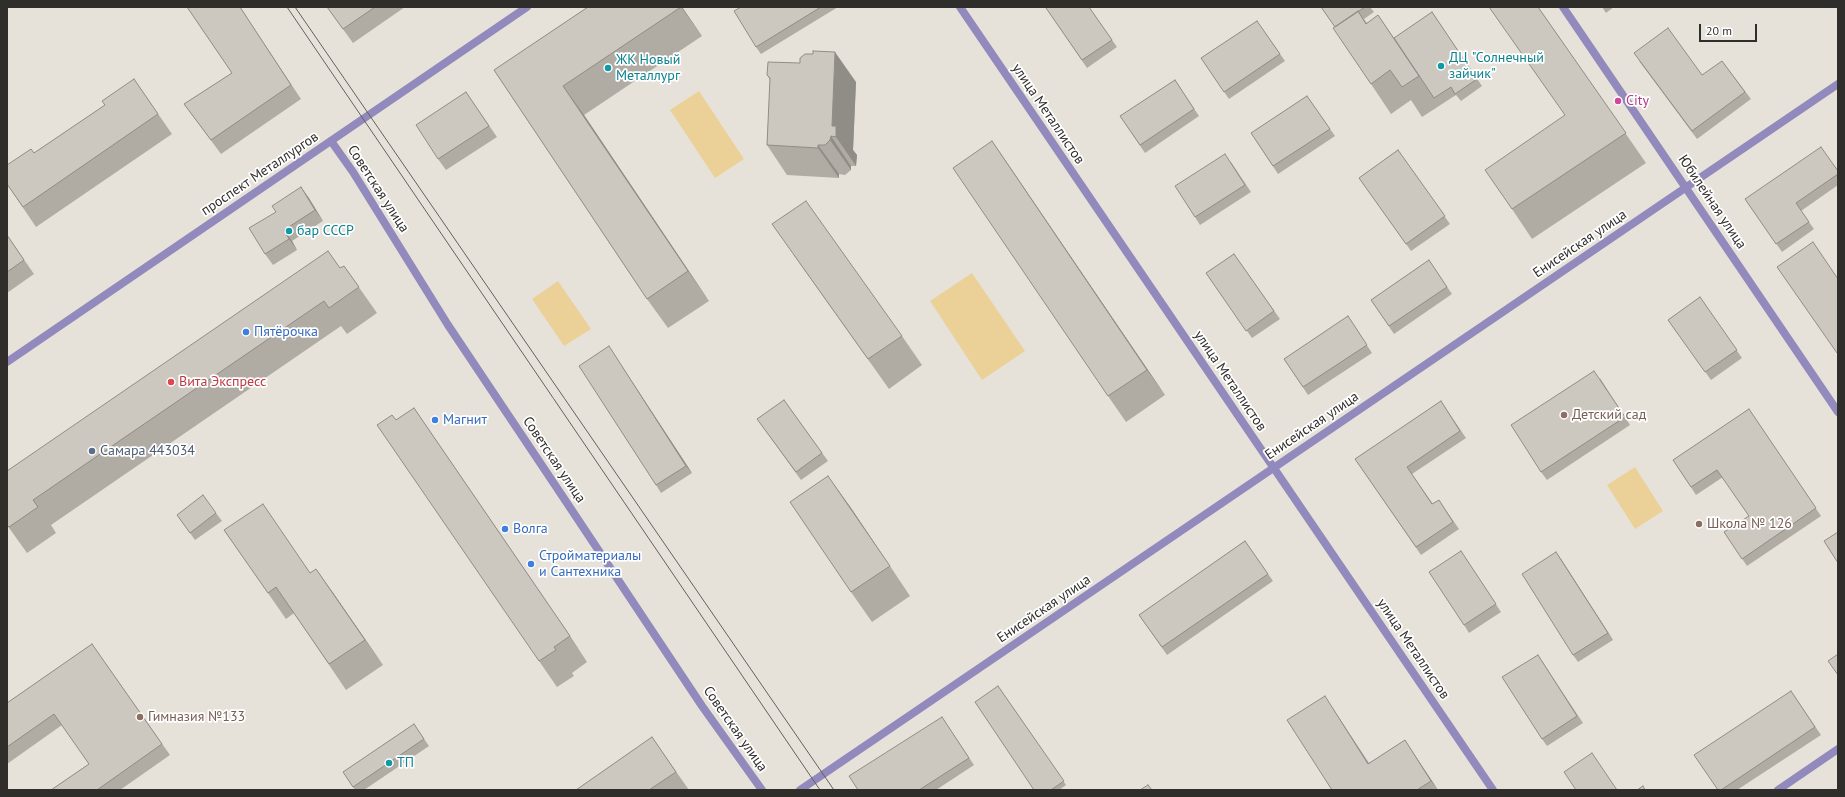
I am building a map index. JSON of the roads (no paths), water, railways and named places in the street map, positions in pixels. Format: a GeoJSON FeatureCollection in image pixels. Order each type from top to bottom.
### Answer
{"type":"FeatureCollection","features":[{"type":"Feature","properties":{"kind":"street","name":"проспект Металлургов"},"geometry":{"type":"LineString","coordinates":[[7,362],[528,7]]}},
{"type":"Feature","properties":{"kind":"street","name":"улица Металлистов"},"geometry":{"type":"LineString","coordinates":[[960,7],[1493,790]]}},
{"type":"Feature","properties":{"kind":"street","name":"Юбилейная улица"},"geometry":{"type":"LineString","coordinates":[[1563,7],[1838,412]]}},
{"type":"Feature","properties":{"kind":"street","name":"Енисейская улица"},"geometry":{"type":"LineString","coordinates":[[800,790],[1838,84]]}},
{"type":"Feature","properties":{"kind":"street","name":"Советская улица"},"geometry":{"type":"LineString","coordinates":[[331,141],[353,172],[448,325],[702,706],[762,790]]}},
{"type":"Feature","properties":{"kind":"street"},"geometry":{"type":"LineString","coordinates":[[1778,790],[1838,749]]}},
{"type":"Feature","properties":{"kind":"tram line"},"geometry":{"type":"LineString","coordinates":[[287,7],[820,790]]}},
{"type":"Feature","properties":{"kind":"tram line"},"geometry":{"type":"LineString","coordinates":[[295,7],[834,790]]}},
{"type":"Feature","properties":{"kind":"place","name":"ДЦ \"Солнечный зайчик\""},"geometry":{"type":"Point","coordinates":[1441,66]}},
{"type":"Feature","properties":{"kind":"place","name":"ЖК Новый Металлург"},"geometry":{"type":"Point","coordinates":[608,68]}},
{"type":"Feature","properties":{"kind":"place","name":"City"},"geometry":{"type":"Point","coordinates":[1618,101]}},
{"type":"Feature","properties":{"kind":"place","name":"бар СССР"},"geometry":{"type":"Point","coordinates":[289,231]}},
{"type":"Feature","properties":{"kind":"place","name":"Пятёрочка"},"geometry":{"type":"Point","coordinates":[246,332]}},
{"type":"Feature","properties":{"kind":"place","name":"Вита Экспресс"},"geometry":{"type":"Point","coordinates":[171,382]}},
{"type":"Feature","properties":{"kind":"place","name":"Детский сад"},"geometry":{"type":"Point","coordinates":[1564,415]}},
{"type":"Feature","properties":{"kind":"place","name":"Магнит"},"geometry":{"type":"Point","coordinates":[435,420]}},
{"type":"Feature","properties":{"kind":"place","name":"Самара 443034"},"geometry":{"type":"Point","coordinates":[92,451]}},
{"type":"Feature","properties":{"kind":"place","name":"Школа № 126"},"geometry":{"type":"Point","coordinates":[1699,524]}},
{"type":"Feature","properties":{"kind":"place","name":"Волга"},"geometry":{"type":"Point","coordinates":[505,529]}},
{"type":"Feature","properties":{"kind":"place","name":"Стройматериалы и Сантехника"},"geometry":{"type":"Point","coordinates":[531,564]}},
{"type":"Feature","properties":{"kind":"place","name":"Гимназия №133"},"geometry":{"type":"Point","coordinates":[140,717]}},
{"type":"Feature","properties":{"kind":"place","name":"ТП"},"geometry":{"type":"Point","coordinates":[389,763]}}]}
